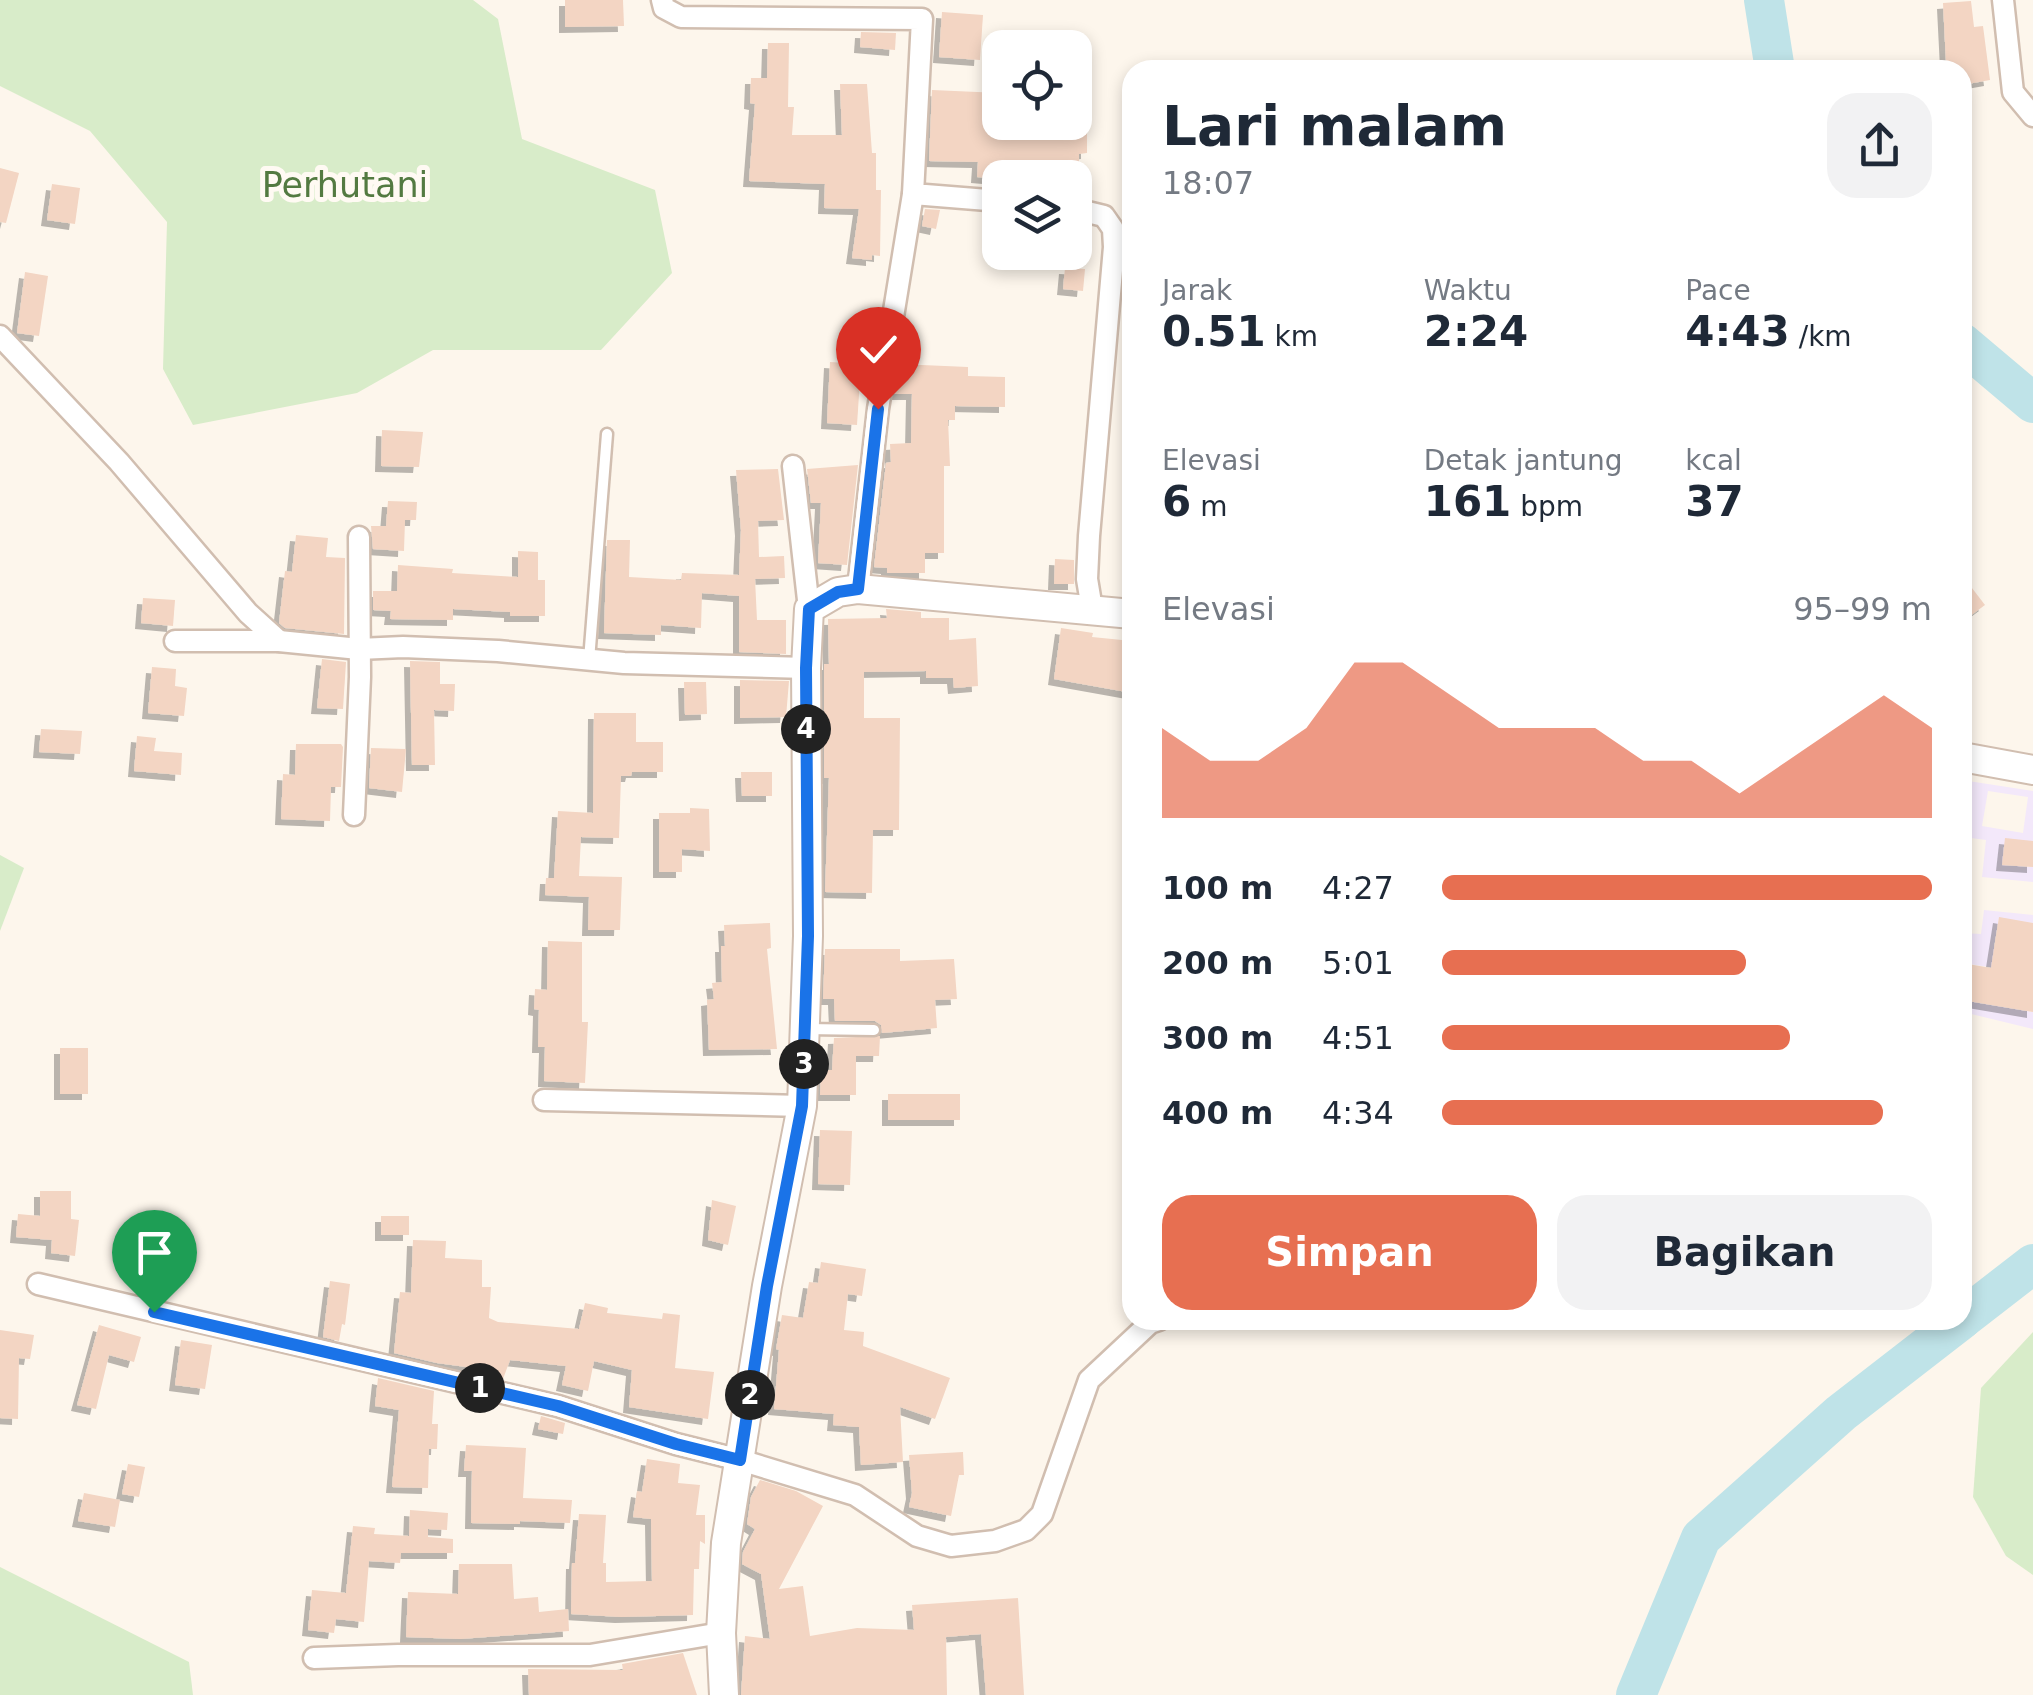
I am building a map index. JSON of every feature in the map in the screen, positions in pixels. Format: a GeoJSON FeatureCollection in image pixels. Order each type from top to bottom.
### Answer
{"type":"FeatureCollection","features":[{"type":"Feature","properties":{"kind":"street"},"geometry":{"type":"LineString","coordinates":[[662,0],[664,8],[681,16],[925,10],[913,194],[878,409],[858,589]]}},
{"type":"Feature","properties":{"kind":"street"},"geometry":{"type":"LineString","coordinates":[[2003,0],[2013,92],[2033,116]]}},
{"type":"Feature","properties":{"kind":"street"},"geometry":{"type":"LineString","coordinates":[[913,194],[982,200]]}},
{"type":"Feature","properties":{"kind":"street"},"geometry":{"type":"LineString","coordinates":[[1092,213],[1104,216],[1113,229],[1114,247],[1089,536],[1092,609]]}},
{"type":"Feature","properties":{"kind":"street"},"geometry":{"type":"LineString","coordinates":[[0,336],[118,462],[248,613],[279,640]]}},
{"type":"Feature","properties":{"kind":"street"},"geometry":{"type":"LineString","coordinates":[[724,1695],[720,1634],[726,1543],[767,1286],[802,1106],[809,609],[793,466]]}},
{"type":"Feature","properties":{"kind":"street"},"geometry":{"type":"LineString","coordinates":[[354,815],[360,537]]}},
{"type":"Feature","properties":{"kind":"street"},"geometry":{"type":"LineString","coordinates":[[809,609],[838,592],[858,589],[1122,613]]}},
{"type":"Feature","properties":{"kind":"street"},"geometry":{"type":"LineString","coordinates":[[175,640],[279,640],[359,649],[498,651],[589,661],[806,668]]}},
{"type":"Feature","properties":{"kind":"street"},"geometry":{"type":"LineString","coordinates":[[1972,759],[2033,770]]}},
{"type":"Feature","properties":{"kind":"street"},"geometry":{"type":"LineString","coordinates":[[544,1100],[802,1106]]}},
{"type":"Feature","properties":{"kind":"street"},"geometry":{"type":"LineString","coordinates":[[38,1284],[558,1406],[855,1495],[917,1536],[951,1546],[995,1541],[1026,1530],[1042,1514],[1089,1380],[1143,1330]]}},
{"type":"Feature","properties":{"kind":"street"},"geometry":{"type":"LineString","coordinates":[[314,1658],[590,1654],[720,1634]]}},
{"type":"Feature","properties":{"kind":"lane"},"geometry":{"type":"LineString","coordinates":[[589,661],[607,434]]}},
{"type":"Feature","properties":{"kind":"lane"},"geometry":{"type":"LineString","coordinates":[[805,1029],[874,1030]]}},
{"type":"Feature","properties":{"kind":"shaded area"},"geometry":{"type":"Polygon","coordinates":[[[1972,782],[2033,791],[2033,841],[2003,865],[2033,867],[2033,882],[1982,877],[1986,840],[1972,838],[1972,782]],[[1988,791],[1982,826],[2023,833],[2028,797],[1988,791]]]}},
{"type":"Feature","properties":{"kind":"shaded area"},"geometry":{"type":"Polygon","coordinates":[[[1984,910],[2033,915],[2033,923],[1999,918],[1994,946],[2033,974],[1972,964],[1972,934],[1981,934],[1984,910]]]}},
{"type":"Feature","properties":{"kind":"shaded area"},"geometry":{"type":"Polygon","coordinates":[[[1972,1002],[2033,1012],[2033,1029],[1972,1014],[1972,1002]]]}},
{"type":"Feature","properties":{"kind":"green space","name":"Perhutani"},"geometry":{"type":"Polygon","coordinates":[[[0,0],[473,0],[498,19],[522,139],[655,190],[672,273],[601,350],[433,350],[357,393],[193,425],[163,369],[167,222],[90,131],[0,86],[0,0]]]}},
{"type":"Feature","properties":{"kind":"green space"},"geometry":{"type":"Polygon","coordinates":[[[0,855],[24,868],[0,931],[0,855]]]}},
{"type":"Feature","properties":{"kind":"green space"},"geometry":{"type":"Polygon","coordinates":[[[2033,1332],[2033,1575],[2006,1556],[1973,1497],[1981,1388],[2033,1332]]]}},
{"type":"Feature","properties":{"kind":"green space"},"geometry":{"type":"Polygon","coordinates":[[[0,1567],[189,1662],[193,1695],[0,1695],[0,1567]]]}},
{"type":"Feature","properties":{"kind":"building"},"geometry":{"type":"Polygon","coordinates":[[[565,0],[623,0],[624,26],[565,27],[565,0]]]}},
{"type":"Feature","properties":{"kind":"building"},"geometry":{"type":"Polygon","coordinates":[[[1971,1],[1974,27],[1983,26],[1990,80],[1972,83],[1972,60],[1946,60],[1943,3],[1971,1]]]}},
{"type":"Feature","properties":{"kind":"building"},"geometry":{"type":"Polygon","coordinates":[[[942,12],[983,15],[980,60],[939,57],[942,12]]]}},
{"type":"Feature","properties":{"kind":"building"},"geometry":{"type":"Polygon","coordinates":[[[861,32],[896,33],[895,50],[860,47],[861,32]]]}},
{"type":"Feature","properties":{"kind":"building"},"geometry":{"type":"Polygon","coordinates":[[[768,43],[789,43],[788,107],[794,107],[792,135],[842,135],[840,84],[867,84],[872,153],[876,153],[876,190],[881,190],[880,256],[872,255],[872,260],[852,258],[859,209],[824,208],[825,184],[749,181],[755,104],[750,103],[751,78],[767,78],[768,43]]]}},
{"type":"Feature","properties":{"kind":"building"},"geometry":{"type":"Polygon","coordinates":[[[932,90],[982,92],[982,140],[1087,140],[1087,153],[1079,154],[1079,160],[982,160],[982,177],[977,177],[978,162],[929,161],[932,90]]]}},
{"type":"Feature","properties":{"kind":"building"},"geometry":{"type":"Polygon","coordinates":[[[0,168],[19,173],[6,223],[0,222],[0,168]]]}},
{"type":"Feature","properties":{"kind":"building"},"geometry":{"type":"Polygon","coordinates":[[[52,184],[80,188],[75,224],[47,220],[52,184]]]}},
{"type":"Feature","properties":{"kind":"building"},"geometry":{"type":"Polygon","coordinates":[[[925,209],[940,210],[936,229],[922,226],[925,209]]]}},
{"type":"Feature","properties":{"kind":"building"},"geometry":{"type":"Polygon","coordinates":[[[1065,270],[1085,270],[1083,291],[1063,289],[1065,270]]]}},
{"type":"Feature","properties":{"kind":"building"},"geometry":{"type":"Polygon","coordinates":[[[25,272],[48,276],[39,336],[17,333],[25,272]]]}},
{"type":"Feature","properties":{"kind":"building"},"geometry":{"type":"Polygon","coordinates":[[[830,362],[861,364],[857,425],[827,423],[830,362]]]}},
{"type":"Feature","properties":{"kind":"building"},"geometry":{"type":"Polygon","coordinates":[[[899,364],[968,367],[968,376],[1005,377],[1005,407],[955,406],[955,420],[948,420],[950,466],[944,466],[944,553],[925,553],[925,573],[887,573],[887,568],[874,567],[886,463],[891,462],[890,444],[911,443],[912,394],[894,394],[899,364]]]}},
{"type":"Feature","properties":{"kind":"building"},"geometry":{"type":"Polygon","coordinates":[[[382,430],[423,432],[419,467],[381,466],[382,430]]]}},
{"type":"Feature","properties":{"kind":"building"},"geometry":{"type":"Polygon","coordinates":[[[858,465],[847,565],[818,563],[821,503],[811,503],[807,469],[858,465]]]}},
{"type":"Feature","properties":{"kind":"building"},"geometry":{"type":"Polygon","coordinates":[[[778,469],[784,520],[758,521],[759,557],[784,556],[785,578],[755,579],[757,620],[786,620],[786,654],[739,652],[739,596],[702,593],[701,628],[661,625],[661,635],[604,633],[607,540],[630,540],[629,577],[681,580],[682,573],[739,575],[741,530],[736,470],[778,469]]]}},
{"type":"Feature","properties":{"kind":"building"},"geometry":{"type":"Polygon","coordinates":[[[388,501],[417,502],[416,520],[405,520],[404,551],[373,549],[371,526],[386,526],[388,501]]]}},
{"type":"Feature","properties":{"kind":"building"},"geometry":{"type":"Polygon","coordinates":[[[296,535],[328,538],[326,557],[345,558],[344,634],[285,628],[279,623],[285,571],[292,572],[296,535]]]}},
{"type":"Feature","properties":{"kind":"building"},"geometry":{"type":"Polygon","coordinates":[[[518,551],[538,552],[538,580],[545,580],[545,616],[453,609],[453,620],[390,619],[391,611],[373,610],[373,591],[397,591],[398,565],[518,577],[518,551]]]}},
{"type":"Feature","properties":{"kind":"building"},"geometry":{"type":"Polygon","coordinates":[[[1055,559],[1074,560],[1074,584],[1054,584],[1055,559]]]}},
{"type":"Feature","properties":{"kind":"building"},"geometry":{"type":"Polygon","coordinates":[[[1972,588],[1985,605],[1972,615],[1972,588]]]}},
{"type":"Feature","properties":{"kind":"building"},"geometry":{"type":"Polygon","coordinates":[[[143,598],[175,600],[173,626],[141,623],[143,598]]]}},
{"type":"Feature","properties":{"kind":"building"},"geometry":{"type":"Polygon","coordinates":[[[886,609],[921,612],[921,618],[949,618],[949,640],[976,638],[978,686],[954,688],[953,678],[926,678],[926,671],[864,672],[864,718],[900,718],[899,830],[873,830],[872,893],[825,892],[829,778],[824,778],[824,664],[829,664],[828,619],[887,618],[886,609]]]}},
{"type":"Feature","properties":{"kind":"building"},"geometry":{"type":"Polygon","coordinates":[[[1061,628],[1122,640],[1122,691],[1054,679],[1061,628]]]}},
{"type":"Feature","properties":{"kind":"building"},"geometry":{"type":"Polygon","coordinates":[[[322,659],[346,662],[343,709],[317,708],[322,659]]]}},
{"type":"Feature","properties":{"kind":"building"},"geometry":{"type":"Polygon","coordinates":[[[410,661],[440,662],[440,684],[455,684],[454,711],[434,710],[435,765],[412,765],[410,661]]]}},
{"type":"Feature","properties":{"kind":"building"},"geometry":{"type":"Polygon","coordinates":[[[152,667],[176,669],[175,686],[187,688],[184,716],[148,713],[152,667]]]}},
{"type":"Feature","properties":{"kind":"building"},"geometry":{"type":"Polygon","coordinates":[[[740,680],[789,681],[786,717],[740,718],[740,680]]]}},
{"type":"Feature","properties":{"kind":"building"},"geometry":{"type":"Polygon","coordinates":[[[684,682],[706,682],[707,714],[685,715],[684,682]]]}},
{"type":"Feature","properties":{"kind":"building"},"geometry":{"type":"Polygon","coordinates":[[[594,713],[636,713],[636,742],[663,742],[663,772],[621,776],[619,838],[581,837],[579,876],[622,877],[620,930],[588,930],[589,897],[545,895],[546,878],[554,878],[558,811],[593,813],[594,713]]]}},
{"type":"Feature","properties":{"kind":"building"},"geometry":{"type":"Polygon","coordinates":[[[41,729],[82,731],[80,754],[39,752],[41,729]]]}},
{"type":"Feature","properties":{"kind":"building"},"geometry":{"type":"Polygon","coordinates":[[[137,736],[156,738],[154,751],[182,753],[181,775],[134,771],[137,736]]]}},
{"type":"Feature","properties":{"kind":"building"},"geometry":{"type":"Polygon","coordinates":[[[296,744],[343,747],[341,787],[331,787],[330,821],[281,819],[283,774],[295,775],[296,744]]]}},
{"type":"Feature","properties":{"kind":"building"},"geometry":{"type":"Polygon","coordinates":[[[371,748],[406,749],[402,792],[369,788],[371,748]]]}},
{"type":"Feature","properties":{"kind":"building"},"geometry":{"type":"Polygon","coordinates":[[[741,772],[772,772],[772,796],[742,796],[741,772]]]}},
{"type":"Feature","properties":{"kind":"building"},"geometry":{"type":"Polygon","coordinates":[[[690,808],[709,809],[710,851],[682,849],[682,872],[659,872],[659,813],[690,813],[690,808]]]}},
{"type":"Feature","properties":{"kind":"building"},"geometry":{"type":"Polygon","coordinates":[[[2005,838],[2033,841],[2033,867],[2002,865],[2005,838]]]}},
{"type":"Feature","properties":{"kind":"building"},"geometry":{"type":"Polygon","coordinates":[[[1999,917],[2033,923],[2033,1012],[1972,1002],[1972,965],[1991,968],[1999,917]]]}},
{"type":"Feature","properties":{"kind":"building"},"geometry":{"type":"Polygon","coordinates":[[[770,923],[771,948],[767,949],[777,1049],[709,1050],[707,1000],[714,999],[712,983],[722,982],[724,925],[770,923]]]}},
{"type":"Feature","properties":{"kind":"building"},"geometry":{"type":"Polygon","coordinates":[[[548,941],[582,942],[582,1022],[588,1022],[585,1083],[544,1081],[545,1047],[538,1047],[539,1010],[534,1009],[535,989],[547,990],[548,941]]]}},
{"type":"Feature","properties":{"kind":"building"},"geometry":{"type":"Polygon","coordinates":[[[825,949],[900,949],[900,961],[954,959],[957,999],[935,1000],[937,1028],[882,1033],[881,1025],[875,1021],[835,1021],[834,999],[823,999],[825,949]]]}},
{"type":"Feature","properties":{"kind":"building"},"geometry":{"type":"Polygon","coordinates":[[[880,1036],[879,1056],[856,1056],[856,1095],[820,1095],[821,1070],[832,1070],[834,1038],[880,1036]]]}},
{"type":"Feature","properties":{"kind":"building"},"geometry":{"type":"Polygon","coordinates":[[[60,1048],[88,1048],[88,1094],[60,1094],[60,1048]]]}},
{"type":"Feature","properties":{"kind":"building"},"geometry":{"type":"Polygon","coordinates":[[[888,1094],[960,1094],[960,1120],[888,1120],[888,1094]]]}},
{"type":"Feature","properties":{"kind":"building"},"geometry":{"type":"Polygon","coordinates":[[[820,1130],[852,1131],[850,1185],[818,1184],[820,1130]]]}},
{"type":"Feature","properties":{"kind":"building"},"geometry":{"type":"Polygon","coordinates":[[[40,1191],[71,1191],[71,1219],[79,1220],[75,1256],[51,1253],[52,1240],[16,1237],[18,1214],[40,1216],[40,1191]]]}},
{"type":"Feature","properties":{"kind":"building"},"geometry":{"type":"Polygon","coordinates":[[[712,1200],[736,1206],[728,1245],[708,1240],[712,1200]]]}},
{"type":"Feature","properties":{"kind":"building"},"geometry":{"type":"Polygon","coordinates":[[[381,1216],[409,1216],[409,1235],[381,1235],[381,1216]]]}},
{"type":"Feature","properties":{"kind":"building"},"geometry":{"type":"Polygon","coordinates":[[[413,1240],[446,1241],[445,1258],[482,1260],[482,1287],[491,1287],[489,1318],[498,1322],[579,1329],[585,1303],[608,1308],[607,1313],[662,1319],[663,1313],[680,1315],[675,1368],[714,1372],[708,1419],[629,1407],[632,1370],[594,1361],[588,1391],[562,1385],[566,1366],[510,1360],[503,1379],[480,1374],[481,1369],[394,1353],[400,1292],[411,1293],[413,1240]]]}},
{"type":"Feature","properties":{"kind":"building"},"geometry":{"type":"Polygon","coordinates":[[[821,1262],[866,1269],[862,1296],[848,1294],[844,1330],[864,1332],[863,1346],[950,1378],[935,1419],[900,1407],[903,1462],[861,1465],[859,1427],[833,1425],[834,1414],[774,1409],[779,1350],[776,1349],[782,1315],[803,1318],[809,1282],[818,1283],[821,1262]]]}},
{"type":"Feature","properties":{"kind":"building"},"geometry":{"type":"Polygon","coordinates":[[[330,1281],[350,1284],[339,1341],[323,1337],[330,1281]]]}},
{"type":"Feature","properties":{"kind":"building"},"geometry":{"type":"Polygon","coordinates":[[[99,1325],[141,1337],[134,1362],[109,1355],[96,1409],[77,1405],[99,1325]]]}},
{"type":"Feature","properties":{"kind":"building"},"geometry":{"type":"Polygon","coordinates":[[[0,1330],[34,1335],[30,1359],[19,1358],[18,1419],[0,1418],[0,1330]]]}},
{"type":"Feature","properties":{"kind":"building"},"geometry":{"type":"Polygon","coordinates":[[[181,1340],[212,1345],[205,1389],[175,1385],[181,1340]]]}},
{"type":"Feature","properties":{"kind":"building"},"geometry":{"type":"Polygon","coordinates":[[[378,1378],[434,1391],[432,1424],[438,1424],[437,1449],[429,1449],[428,1488],[392,1487],[399,1410],[375,1406],[378,1378]]]}},
{"type":"Feature","properties":{"kind":"building"},"geometry":{"type":"Polygon","coordinates":[[[541,1416],[565,1423],[563,1434],[538,1429],[541,1416]]]}},
{"type":"Feature","properties":{"kind":"building"},"geometry":{"type":"Polygon","coordinates":[[[466,1445],[526,1448],[523,1498],[572,1500],[570,1523],[471,1523],[472,1471],[464,1471],[466,1445]]]}},
{"type":"Feature","properties":{"kind":"building"},"geometry":{"type":"Polygon","coordinates":[[[963,1452],[964,1475],[959,1475],[951,1516],[909,1507],[909,1455],[963,1452]]]}},
{"type":"Feature","properties":{"kind":"building"},"geometry":{"type":"Polygon","coordinates":[[[647,1459],[680,1464],[678,1483],[700,1485],[696,1515],[705,1515],[705,1544],[700,1541],[699,1569],[694,1569],[693,1615],[571,1614],[572,1563],[579,1514],[606,1515],[606,1582],[652,1581],[651,1519],[633,1517],[647,1459]]]}},
{"type":"Feature","properties":{"kind":"building"},"geometry":{"type":"Polygon","coordinates":[[[128,1464],[145,1467],[139,1497],[122,1494],[128,1464]]]}},
{"type":"Feature","properties":{"kind":"building"},"geometry":{"type":"Polygon","coordinates":[[[760,1480],[796,1491],[823,1506],[779,1589],[803,1586],[810,1636],[857,1628],[914,1630],[912,1605],[1018,1598],[1024,1695],[986,1695],[981,1634],[946,1637],[947,1695],[741,1695],[745,1636],[770,1639],[761,1574],[742,1564],[743,1552],[755,1529],[747,1524],[751,1497],[760,1480]]]}},
{"type":"Feature","properties":{"kind":"building"},"geometry":{"type":"Polygon","coordinates":[[[84,1493],[120,1500],[115,1527],[78,1521],[84,1493]]]}},
{"type":"Feature","properties":{"kind":"building"},"geometry":{"type":"Polygon","coordinates":[[[410,1510],[448,1513],[447,1530],[428,1529],[428,1537],[453,1539],[453,1553],[401,1553],[400,1563],[369,1561],[364,1622],[336,1619],[334,1633],[308,1630],[312,1590],[346,1593],[353,1526],[375,1528],[374,1534],[409,1536],[410,1510]]]}},
{"type":"Feature","properties":{"kind":"building"},"geometry":{"type":"Polygon","coordinates":[[[459,1564],[512,1564],[514,1599],[538,1597],[539,1612],[568,1609],[569,1631],[460,1639],[406,1637],[408,1592],[458,1594],[459,1564]]]}},
{"type":"Feature","properties":{"kind":"building"},"geometry":{"type":"Polygon","coordinates":[[[683,1653],[697,1695],[529,1695],[528,1669],[623,1670],[622,1664],[683,1653]]]}},
{"type":"Feature","properties":{"kind":"waterway"},"geometry":{"type":"LineString","coordinates":[[1764,0],[1773,60]]}},
{"type":"Feature","properties":{"kind":"waterway"},"geometry":{"type":"LineString","coordinates":[[1972,351],[2033,403]]}},
{"type":"Feature","properties":{"kind":"waterway"},"geometry":{"type":"LineString","coordinates":[[1972,1311],[2033,1264]]}},
{"type":"Feature","properties":{"kind":"waterway"},"geometry":{"type":"LineString","coordinates":[[1636,1695],[1701,1538],[1841,1413],[1948,1330]]}},
{"type":"Feature","properties":{"kind":"route"},"geometry":{"type":"LineString","coordinates":[[154,1312],[558,1406],[740,1460],[767,1286],[802,1106],[808,936],[809,609],[838,592],[858,589],[878,409]]}}]}
